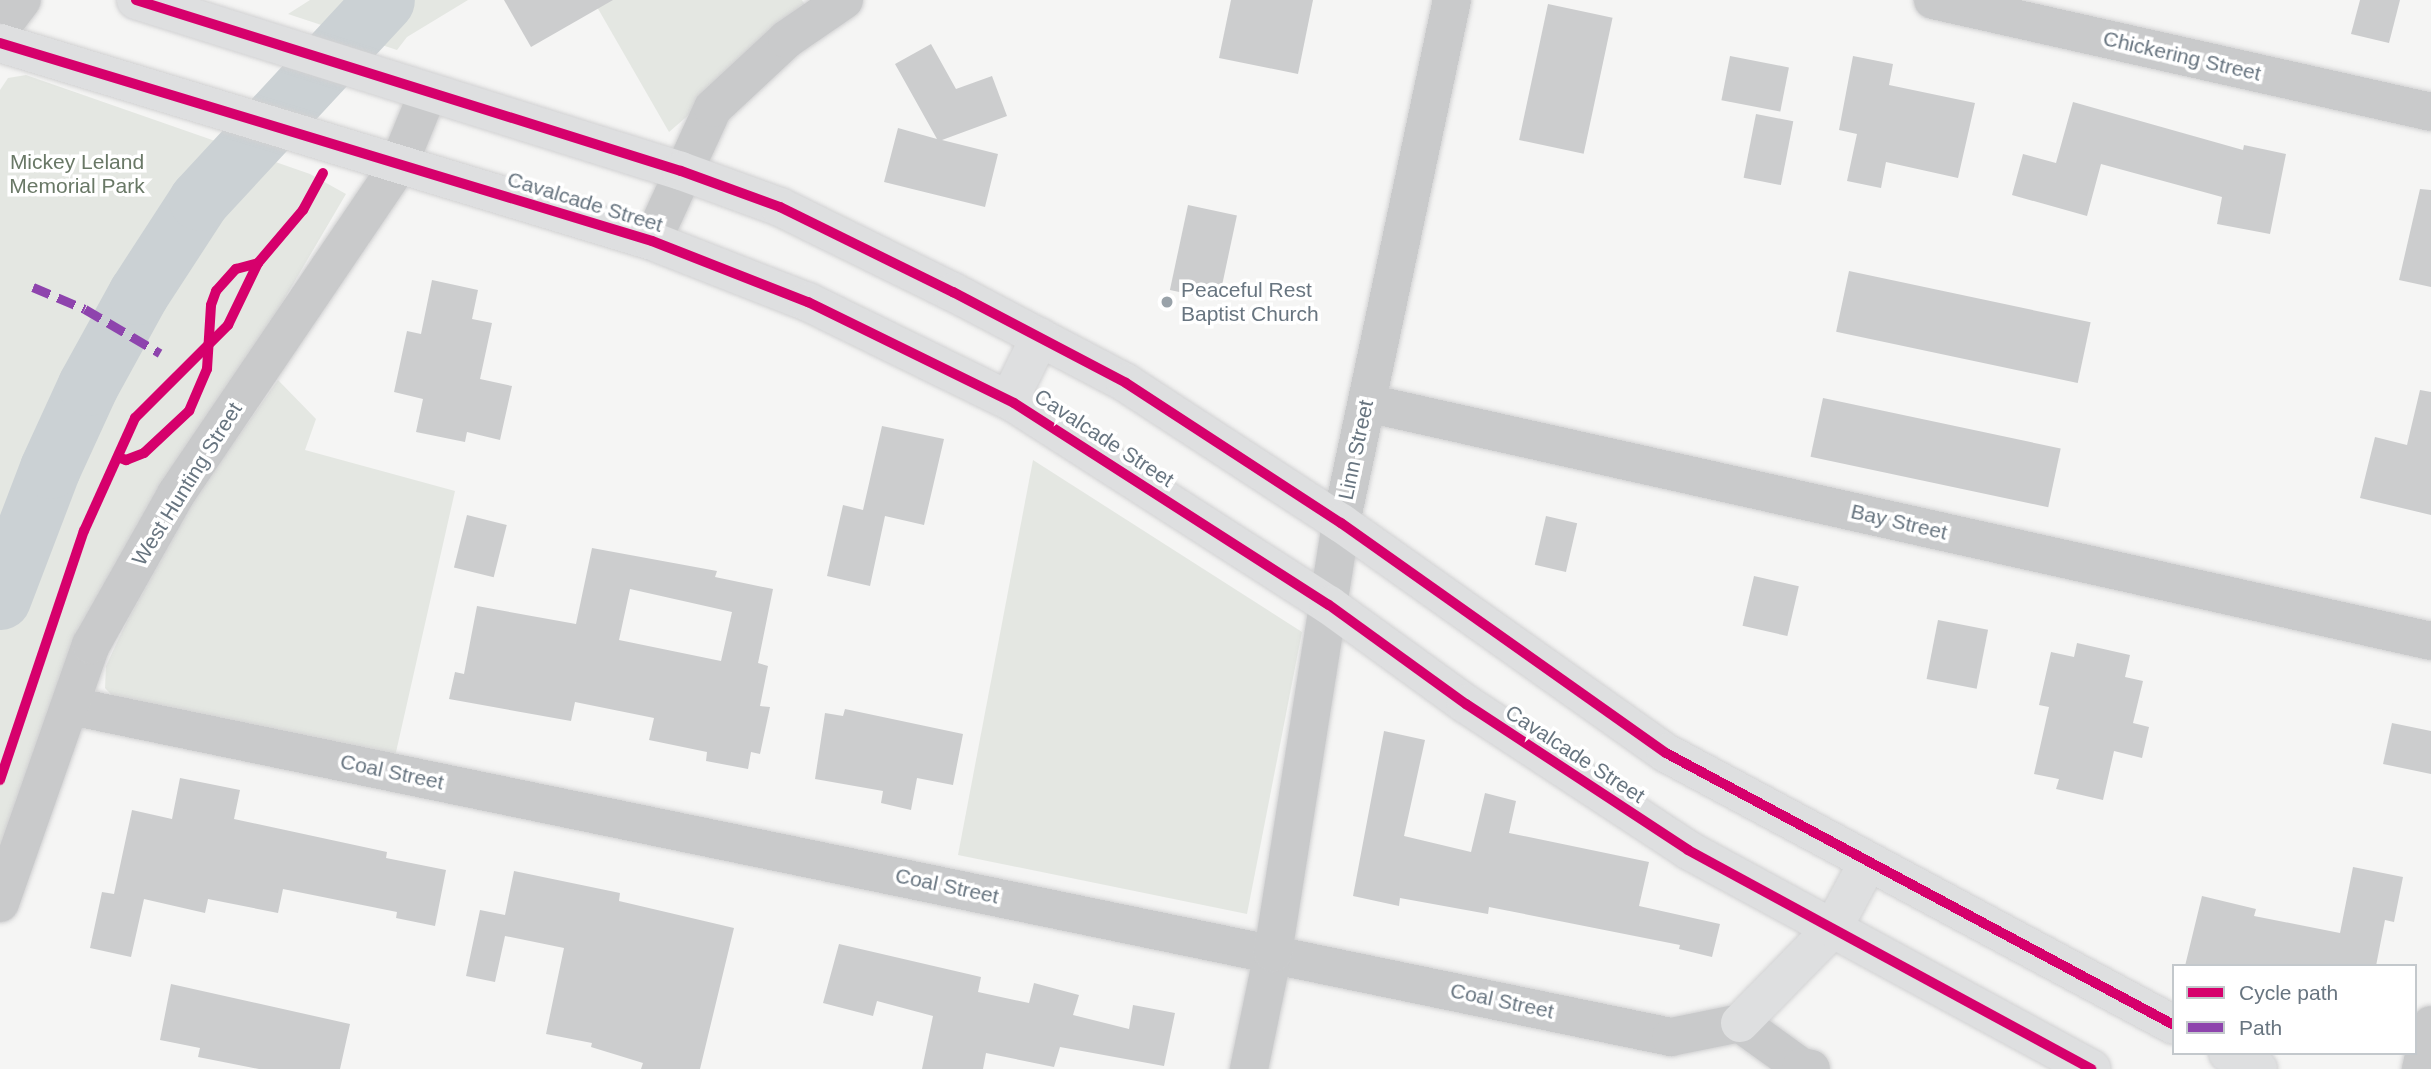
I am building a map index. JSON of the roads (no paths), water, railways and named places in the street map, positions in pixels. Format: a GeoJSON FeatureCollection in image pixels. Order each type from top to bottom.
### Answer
{"type":"FeatureCollection","features":[{"type":"Feature","properties":{"kind":"main road"},"geometry":{"type":"LineString","coordinates":[[136,0],[681,171],[780,207],[1040,337],[1126,383],[1341,523],[1666,753],[1867,864],[2172,1024]]}},
{"type":"Feature","properties":{"kind":"main road","name":"Cavalcade Street"},"geometry":{"type":"LineString","coordinates":[[0,43],[652,241],[808,302],[1009,400],[1329,605],[1586,785],[1688,850],[2091,1069]]}},
{"type":"Feature","properties":{"kind":"main road"},"geometry":{"type":"LineString","coordinates":[[1009,400],[1040,337]]}},
{"type":"Feature","properties":{"kind":"main road"},"geometry":{"type":"LineString","coordinates":[[1740,1023],[1833,928],[1867,864]]}},
{"type":"Feature","properties":{"kind":"main road"},"geometry":{"type":"LineString","coordinates":[[2232,1055],[2258,1069]]}},
{"type":"Feature","properties":{"kind":"street"},"geometry":{"type":"LineString","coordinates":[[0,29],[22,0]]}},
{"type":"Feature","properties":{"kind":"street"},"geometry":{"type":"LineString","coordinates":[[652,241],[681,171],[713,108],[787,39],[844,0]]}},
{"type":"Feature","properties":{"kind":"street","name":"Linn Street"},"geometry":{"type":"LineString","coordinates":[[1249,1069],[1273,953],[1341,523],[1452,0]]}},
{"type":"Feature","properties":{"kind":"street","name":"Chickering Street"},"geometry":{"type":"LineString","coordinates":[[1933,0],[2431,112]]}},
{"type":"Feature","properties":{"kind":"street","name":"West Hunting Street"},"geometry":{"type":"LineString","coordinates":[[0,903],[91,645],[176,494],[398,166],[428,93]]}},
{"type":"Feature","properties":{"kind":"street","name":"Bay Street"},"geometry":{"type":"LineString","coordinates":[[1367,403],[2431,641]]}},
{"type":"Feature","properties":{"kind":"street","name":"Coal Street"},"geometry":{"type":"LineString","coordinates":[[71,706],[1671,1037],[1740,1023]]}},
{"type":"Feature","properties":{"kind":"street"},"geometry":{"type":"LineString","coordinates":[[1740,1023],[1801,1067],[1811,1069]]}},
{"type":"Feature","properties":{"kind":"street"},"geometry":{"type":"LineString","coordinates":[[2421,1069],[2431,1025]]}},
{"type":"Feature","properties":{"kind":"waterway"},"geometry":{"type":"LineString","coordinates":[[0,599],[50,468],[88,385],[138,294],[199,200],[384,0]]}},
{"type":"Feature","properties":{"kind":"place","name":"Peaceful Rest Baptist Church"},"geometry":{"type":"Point","coordinates":[1167,302]}},
{"type":"Feature","properties":{"kind":"park label","name":"Mickey Leland Memorial Park"},"geometry":{"type":"Point","coordinates":[77,174]}}]}
